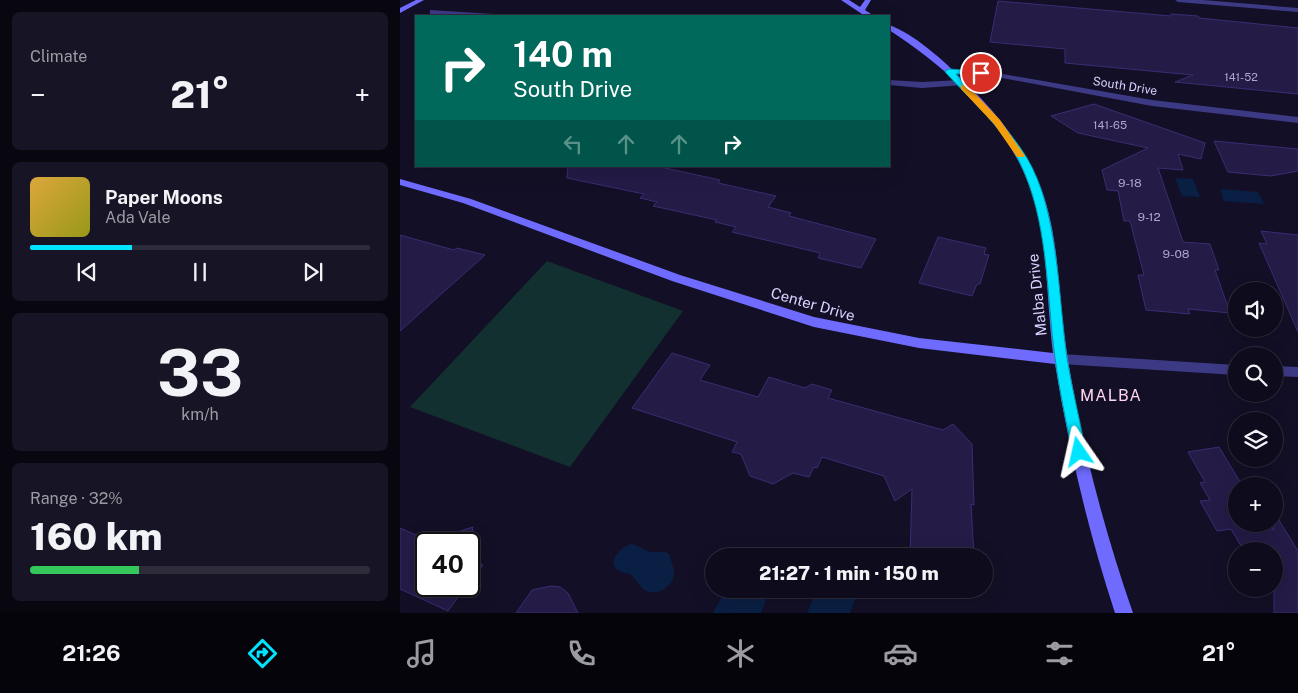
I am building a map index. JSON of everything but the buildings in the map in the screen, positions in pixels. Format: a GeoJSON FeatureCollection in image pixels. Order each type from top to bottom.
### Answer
{"type":"FeatureCollection","features":[{"type":"Feature","properties":{"kind":"street"},"geometry":{"type":"LineString","coordinates":[[400,11],[421,0]]}},
{"type":"Feature","properties":{"kind":"street"},"geometry":{"type":"LineString","coordinates":[[844,0],[868,15]]}},
{"type":"Feature","properties":{"kind":"street"},"geometry":{"type":"LineString","coordinates":[[860,11],[868,0]]}},
{"type":"Feature","properties":{"kind":"street"},"geometry":{"type":"LineString","coordinates":[[1178,0],[1298,10]]}},
{"type":"Feature","properties":{"kind":"street"},"geometry":{"type":"LineString","coordinates":[[433,12],[479,15]]}},
{"type":"Feature","properties":{"kind":"street","name":"Malba Drive"},"geometry":{"type":"LineString","coordinates":[[890,28],[922,48],[961,84],[1007,135],[1023,159],[1036,189],[1050,253],[1061,359],[1083,470],[1124,613]]}},
{"type":"Feature","properties":{"kind":"street","name":"South Drive"},"geometry":{"type":"LineString","coordinates":[[949,71],[997,75],[1152,104],[1298,120]]}},
{"type":"Feature","properties":{"kind":"street"},"geometry":{"type":"LineString","coordinates":[[890,83],[922,85],[961,84]]}},
{"type":"Feature","properties":{"kind":"street","name":"Center Drive"},"geometry":{"type":"LineString","coordinates":[[400,182],[481,205],[615,256],[819,324],[862,335],[930,347],[1061,359],[1228,369]]}},
{"type":"Feature","properties":{"kind":"street"},"geometry":{"type":"LineString","coordinates":[[1283,371],[1298,372]]}},
{"type":"Feature","properties":{"kind":"green space"},"geometry":{"type":"Polygon","coordinates":[[[547,261],[683,311],[570,467],[410,407],[547,261]]]}},
{"type":"Feature","properties":{"kind":"water"},"geometry":{"type":"Polygon","coordinates":[[[1175,178],[1193,179],[1200,197],[1182,196],[1175,178]]]}},
{"type":"Feature","properties":{"kind":"water"},"geometry":{"type":"Polygon","coordinates":[[[1220,189],[1258,192],[1264,204],[1224,201],[1220,189]]]}},
{"type":"Feature","properties":{"kind":"water"},"geometry":{"type":"Polygon","coordinates":[[[631,544],[650,552],[669,554],[674,576],[664,590],[647,591],[631,575],[615,568],[614,560],[616,556],[623,548],[631,544]]]}},
{"type":"Feature","properties":{"kind":"water"},"geometry":{"type":"Polygon","coordinates":[[[721,598],[767,598],[761,613],[713,613],[721,598]]]}},
{"type":"Feature","properties":{"kind":"water"},"geometry":{"type":"Polygon","coordinates":[[[813,598],[856,598],[850,613],[807,613],[813,598]]]}},
{"type":"Feature","properties":{"kind":"slow traffic"},"geometry":{"type":"LineString","coordinates":[[964,87],[997,122],[1021,156]]}},
{"type":"Feature","properties":{"kind":"district","name":"MALBA"},"geometry":{"type":"Point","coordinates":[1111,395]}},
{"type":"Feature","properties":{"kind":"route"},"geometry":{"type":"LineString","coordinates":[[981,73],[949,71],[1007,135],[1023,159],[1036,189],[1050,253],[1061,359],[1079,452]]}}]}
